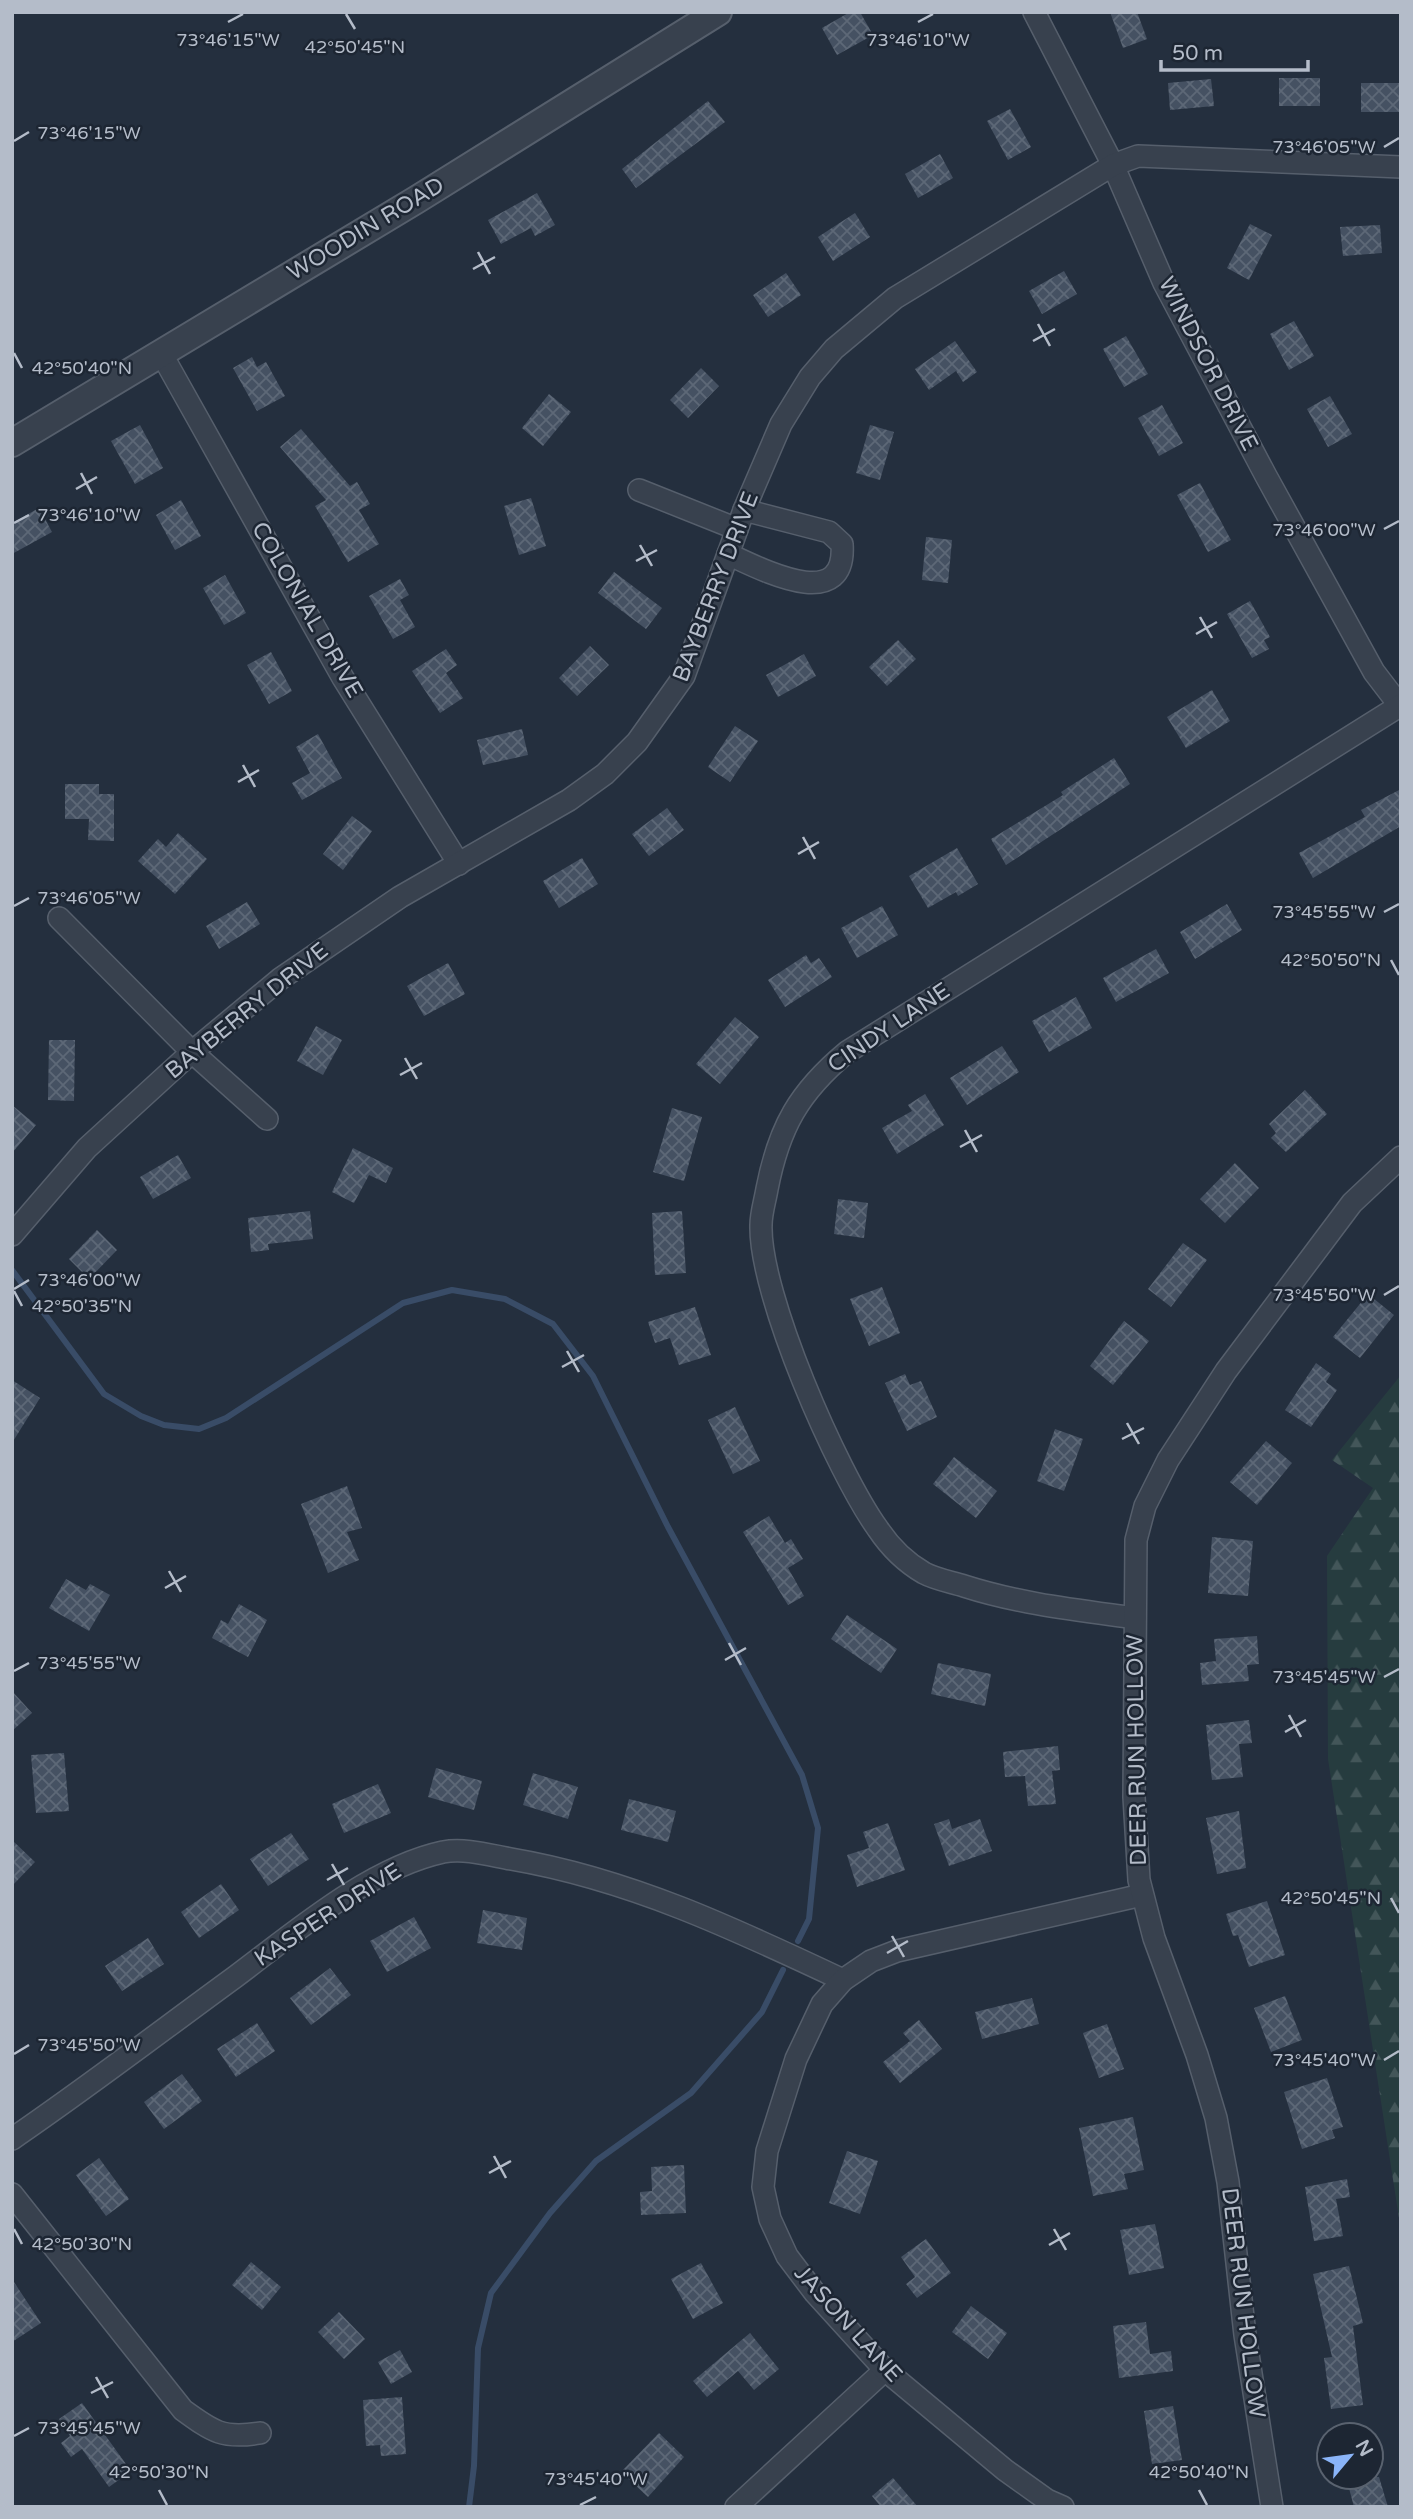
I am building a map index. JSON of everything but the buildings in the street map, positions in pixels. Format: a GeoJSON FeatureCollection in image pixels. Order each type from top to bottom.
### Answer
{"type":"FeatureCollection","features":[{"type":"Feature","properties":{"kind":"street","name":"WOODIN ROAD"},"geometry":{"type":"LineString","coordinates":[[12,443],[416,200],[718,12]]}},
{"type":"Feature","properties":{"kind":"street","name":"WINDSOR DRIVE"},"geometry":{"type":"LineString","coordinates":[[1034,12],[1113,165],[1164,283],[1374,672],[1400,705]]}},
{"type":"Feature","properties":{"kind":"street","name":"BAYBERRY DRIVE"},"geometry":{"type":"LineString","coordinates":[[12,1235],[88,1148],[192,1052],[280,979],[400,898],[569,800],[606,774],[637,742],[684,676],[741,519],[781,424],[810,377],[834,349],[895,298],[1113,165],[1138,156],[1172,155],[1401,167]]}},
{"type":"Feature","properties":{"kind":"street","name":"COLONIAL DRIVE"},"geometry":{"type":"LineString","coordinates":[[161,353],[343,678],[459,864]]}},
{"type":"Feature","properties":{"kind":"street"},"geometry":{"type":"LineString","coordinates":[[639,490],[741,519],[829,532],[842,544],[841,563],[836,575],[819,583],[785,577],[728,555]]}},
{"type":"Feature","properties":{"kind":"street","name":"CINDY LANE"},"geometry":{"type":"LineString","coordinates":[[1135,1618],[1010,1601],[926,1574],[899,1555],[877,1528],[832,1446],[786,1335],[763,1259],[761,1224],[775,1150],[794,1108],[818,1076],[848,1052],[1400,705]]}},
{"type":"Feature","properties":{"kind":"street"},"geometry":{"type":"LineString","coordinates":[[60,918],[192,1052],[267,1119]]}},
{"type":"Feature","properties":{"kind":"street","name":"DEER RUN HOLLOW"},"geometry":{"type":"LineString","coordinates":[[1269,2504],[1245,2336],[1228,2182],[1216,2118],[1142,1895],[1134,1797],[1136,1540],[1145,1506],[1168,1460],[1226,1371],[1352,1203],[1401,1157]]}},
{"type":"Feature","properties":{"kind":"street","name":"KASPER DRIVE"},"geometry":{"type":"LineString","coordinates":[[12,2139],[301,1928],[373,1881],[406,1864],[444,1852],[470,1852],[566,1868],[635,1890],[712,1919],[843,1980]]}},
{"type":"Feature","properties":{"kind":"street","name":"JASON LANE"},"geometry":{"type":"LineString","coordinates":[[1063,2507],[1047,2500],[1005,2470],[884,2370],[815,2293],[786,2256],[770,2220],[763,2187],[767,2151],[796,2059],[822,2004],[843,1980],[871,1961],[897,1951],[1142,1895]]}},
{"type":"Feature","properties":{"kind":"street"},"geometry":{"type":"LineString","coordinates":[[12,2194],[183,2410],[212,2431],[234,2437],[260,2433]]}},
{"type":"Feature","properties":{"kind":"street"},"geometry":{"type":"LineString","coordinates":[[736,2507],[884,2370]]}},
{"type":"Feature","properties":{"kind":"green space"},"geometry":{"type":"Polygon","coordinates":[[[1401,1375],[1401,2231],[1328,1759],[1327,1556],[1373,1488],[1332,1460],[1401,1375]]]}},
{"type":"Feature","properties":{"kind":"waterway"},"geometry":{"type":"LineString","coordinates":[[12,1270],[104,1394],[141,1416],[164,1425],[199,1429],[226,1418],[403,1303],[452,1290],[505,1299],[553,1324],[593,1376],[668,1527],[802,1775],[818,1828],[809,1919],[798,1941]]}},
{"type":"Feature","properties":{"kind":"waterway"},"geometry":{"type":"LineString","coordinates":[[469,2507],[474,2466],[478,2348],[491,2293],[550,2213],[596,2161],[691,2093],[762,2012],[783,1970]]}}]}
